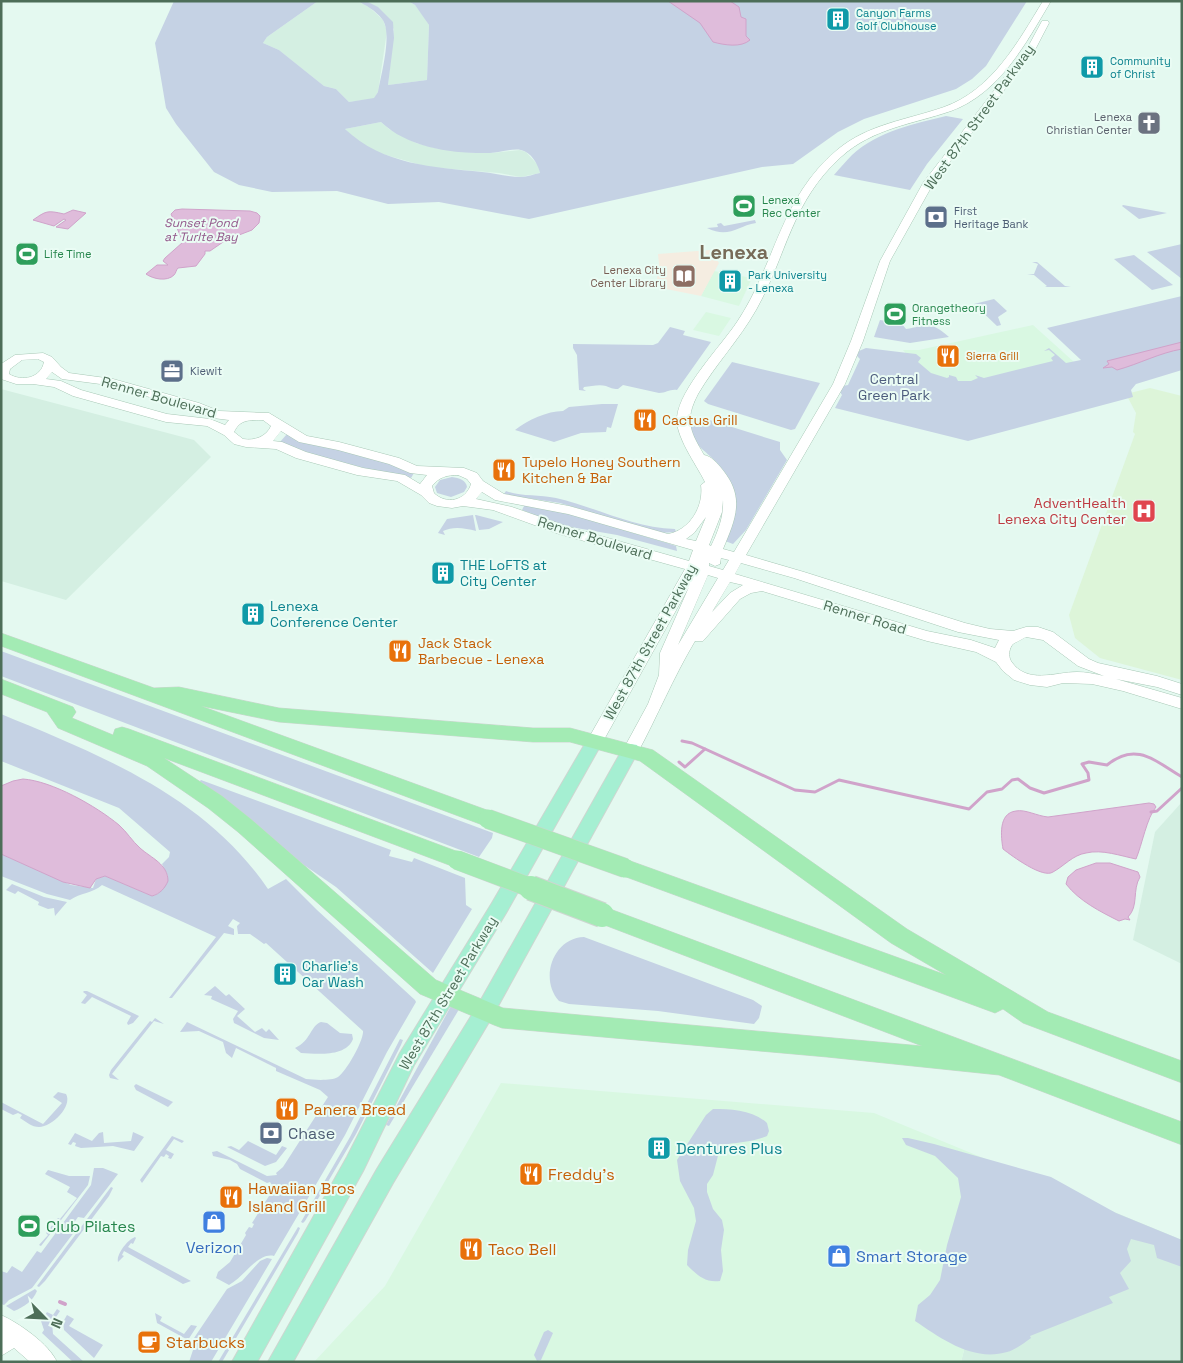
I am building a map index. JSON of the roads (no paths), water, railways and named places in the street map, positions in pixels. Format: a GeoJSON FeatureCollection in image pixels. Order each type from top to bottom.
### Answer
{"type":"FeatureCollection","features":[{"type":"Feature","properties":{"kind":"highway"},"geometry":{"type":"LineString","coordinates":[[1,639],[1182,1072]]}},
{"type":"Feature","properties":{"kind":"highway"},"geometry":{"type":"LineString","coordinates":[[1,686],[54,708],[1182,1134]]}},
{"type":"Feature","properties":{"kind":"highway"},"geometry":{"type":"LineString","coordinates":[[154,695],[179,694],[279,715],[534,735],[570,735],[646,755],[899,936],[1041,1020]]}},
{"type":"Feature","properties":{"kind":"highway"},"geometry":{"type":"LineString","coordinates":[[54,708],[65,723],[154,761],[215,802],[253,832],[423,983],[446,996],[502,1018],[827,1047],[1000,1065]]}},
{"type":"Feature","properties":{"kind":"main road","name":"West 87th Street Parkway"},"geometry":{"type":"LineString","coordinates":[[244,1362],[355,1164],[407,1059],[709,549],[705,535],[716,512],[717,498],[709,476],[686,439],[683,426],[685,407],[751,309],[788,222],[807,189],[836,156],[856,141],[880,129],[949,108],[982,91],[1013,56],[1047,1]]}},
{"type":"Feature","properties":{"kind":"main road","name":"West 87th Street Parkway"},"geometry":{"type":"LineString","coordinates":[[280,1362],[385,1176],[485,1010],[632,750],[656,704],[666,677],[738,558],[838,384],[857,341],[885,261],[923,192],[943,162],[1033,46],[1056,1]]}},
{"type":"Feature","properties":{"kind":"main road"},"geometry":{"type":"LineString","coordinates":[[1,355],[27,355]]}},
{"type":"Feature","properties":{"kind":"main road"},"geometry":{"type":"LineString","coordinates":[[2,371],[12,360],[27,355]]}},
{"type":"Feature","properties":{"kind":"main road","name":"Renner Boulevard"},"geometry":{"type":"LineString","coordinates":[[27,355],[44,357],[61,374],[71,377],[108,382],[217,414],[243,417],[265,416],[275,422]]}},
{"type":"Feature","properties":{"kind":"main road"},"geometry":{"type":"LineString","coordinates":[[33,380],[47,372],[50,362]]}},
{"type":"Feature","properties":{"kind":"main road","name":"Renner Boulevard"},"geometry":{"type":"LineString","coordinates":[[2,371],[5,377],[12,380],[33,380],[57,384],[77,392],[166,418],[210,423],[228,432],[234,440],[254,443]]}},
{"type":"Feature","properties":{"kind":"main road"},"geometry":{"type":"LineString","coordinates":[[228,432],[232,424],[243,417]]}},
{"type":"Feature","properties":{"kind":"main road"},"geometry":{"type":"LineString","coordinates":[[254,443],[273,434],[277,426],[275,422]]}},
{"type":"Feature","properties":{"kind":"main road"},"geometry":{"type":"LineString","coordinates":[[254,443],[278,445],[311,458],[362,472],[400,478],[440,503],[456,504],[464,502],[475,494],[478,484],[476,480],[466,473],[415,470],[348,448],[309,441],[275,422]]}},
{"type":"Feature","properties":{"kind":"main road"},"geometry":{"type":"LineString","coordinates":[[668,538],[679,536],[687,531],[707,503],[709,487],[697,464],[693,451]]}},
{"type":"Feature","properties":{"kind":"main road"},"geometry":{"type":"LineString","coordinates":[[425,492],[428,482],[432,477],[444,472]]}},
{"type":"Feature","properties":{"kind":"main road","name":"Renner Boulevard"},"geometry":{"type":"LineString","coordinates":[[478,484],[500,497],[569,510],[738,558]]}},
{"type":"Feature","properties":{"kind":"main road","name":"Renner Boulevard"},"geometry":{"type":"LineString","coordinates":[[464,502],[502,507],[553,528],[726,576]]}},
{"type":"Feature","properties":{"kind":"main road"},"geometry":{"type":"LineString","coordinates":[[709,549],[726,576]]}},
{"type":"Feature","properties":{"kind":"main road","name":"Renner Road"},"geometry":{"type":"LineString","coordinates":[[738,558],[963,628],[990,634],[1014,636],[1032,632],[1046,635],[1058,641],[1092,667],[1150,680],[1182,690]]}},
{"type":"Feature","properties":{"kind":"main road"},"geometry":{"type":"LineString","coordinates":[[666,677],[667,653],[698,583],[698,568]]}},
{"type":"Feature","properties":{"kind":"main road","name":"Renner Road"},"geometry":{"type":"LineString","coordinates":[[726,576],[925,636],[988,649],[1002,658],[1015,674],[1028,680],[1042,682],[1055,681],[1062,678],[1098,680],[1182,704]]}},
{"type":"Feature","properties":{"kind":"main road"},"geometry":{"type":"LineString","coordinates":[[675,662],[735,596],[747,589],[763,587]]}},
{"type":"Feature","properties":{"kind":"main road"},"geometry":{"type":"LineString","coordinates":[[1002,658],[1002,646],[1008,638],[1014,636]]}},
{"type":"Feature","properties":{"kind":"main road"},"geometry":{"type":"LineString","coordinates":[[1062,678],[1072,668],[1073,660],[1069,651]]}},
{"type":"Feature","properties":{"kind":"main road"},"geometry":{"type":"LineString","coordinates":[[6,1335],[46,1362]]}},
{"type":"Feature","properties":{"kind":"water"},"geometry":{"type":"Polygon","coordinates":[[[668,1],[730,1],[739,7],[741,17],[746,19],[746,36],[750,40],[737,45],[713,42],[700,23],[668,1]]]}},
{"type":"Feature","properties":{"kind":"water"},"geometry":{"type":"Polygon","coordinates":[[[73,210],[86,213],[68,229],[56,227],[66,220],[64,219],[54,226],[33,220],[47,212],[64,214],[73,210]]]}},
{"type":"Feature","properties":{"kind":"water","name":"Sunset Pond at Turlte Bay"},"geometry":{"type":"Polygon","coordinates":[[[175,210],[250,211],[260,216],[259,223],[252,230],[226,240],[210,251],[205,251],[205,254],[196,266],[178,268],[174,275],[168,278],[160,279],[149,276],[146,274],[157,265],[168,265],[163,261],[183,242],[171,214],[175,210]]]}},
{"type":"Feature","properties":{"kind":"water"},"geometry":{"type":"Polygon","coordinates":[[[1182,342],[1182,349],[1117,370],[1112,367],[1103,368],[1109,364],[1107,361],[1182,342]]]}},
{"type":"Feature","properties":{"kind":"water"},"geometry":{"type":"Polygon","coordinates":[[[23,779],[60,789],[98,810],[119,825],[144,852],[158,862],[165,870],[168,881],[164,888],[152,896],[105,876],[96,879],[90,888],[63,882],[1,854],[1,786],[23,779]]]}},
{"type":"Feature","properties":{"kind":"water"},"geometry":{"type":"Polygon","coordinates":[[[1149,803],[1154,804],[1156,807],[1147,824],[1136,859],[1111,853],[1092,852],[1081,854],[1053,872],[1048,873],[1035,870],[1003,849],[1003,821],[1006,816],[1016,811],[1048,817],[1149,803]]]}},
{"type":"Feature","properties":{"kind":"water"},"geometry":{"type":"Polygon","coordinates":[[[1096,863],[1110,863],[1138,872],[1140,877],[1136,887],[1135,903],[1128,917],[1130,920],[1119,921],[1098,910],[1077,896],[1066,884],[1068,877],[1076,870],[1096,863]]]}},
{"type":"Feature","properties":{"kind":"waterway"},"geometry":{"type":"LineString","coordinates":[[682,741],[692,743],[795,790],[815,792],[839,780],[969,809],[987,792],[1002,789],[1012,780],[1018,779],[1030,788],[1044,793],[1089,780],[1088,773],[1082,764],[1089,762],[1107,765],[1127,754],[1145,756],[1182,777]]}},
{"type":"Feature","properties":{"kind":"waterway"},"geometry":{"type":"LineString","coordinates":[[679,762],[685,767],[705,749]]}},
{"type":"Feature","properties":{"kind":"waterway"},"geometry":{"type":"LineString","coordinates":[[1151,812],[1157,811],[1182,788]]}},
{"type":"Feature","properties":{"kind":"waterway"},"geometry":{"type":"LineString","coordinates":[[60,1302],[65,1304]]}},
{"type":"Feature","properties":{"kind":"place","name":"Canyon Farms Golf Clubhouse"},"geometry":{"type":"Point","coordinates":[838,19]}},
{"type":"Feature","properties":{"kind":"place","name":"Community of Christ"},"geometry":{"type":"Point","coordinates":[1092,67]}},
{"type":"Feature","properties":{"kind":"place","name":"Lenexa Christian Center"},"geometry":{"type":"Point","coordinates":[1149,123]}},
{"type":"Feature","properties":{"kind":"place","name":"Lenexa Rec Center"},"geometry":{"type":"Point","coordinates":[744,206]}},
{"type":"Feature","properties":{"kind":"place","name":"First Heritage Bank"},"geometry":{"type":"Point","coordinates":[936,217]}},
{"type":"Feature","properties":{"kind":"place","name":"Life Time"},"geometry":{"type":"Point","coordinates":[27,254]}},
{"type":"Feature","properties":{"kind":"place","name":"Lenexa City Center Library"},"geometry":{"type":"Point","coordinates":[684,276]}},
{"type":"Feature","properties":{"kind":"place","name":"Park University - Lenexa"},"geometry":{"type":"Point","coordinates":[730,281]}},
{"type":"Feature","properties":{"kind":"place","name":"Orangetheory Fitness"},"geometry":{"type":"Point","coordinates":[895,314]}},
{"type":"Feature","properties":{"kind":"place","name":"Sierra Grill"},"geometry":{"type":"Point","coordinates":[948,356]}},
{"type":"Feature","properties":{"kind":"place","name":"Kiewit"},"geometry":{"type":"Point","coordinates":[172,371]}},
{"type":"Feature","properties":{"kind":"place","name":"Cactus Grill"},"geometry":{"type":"Point","coordinates":[645,420]}},
{"type":"Feature","properties":{"kind":"place","name":"Tupelo Honey Southern Kitchen & Bar"},"geometry":{"type":"Point","coordinates":[504,470]}},
{"type":"Feature","properties":{"kind":"place","name":"AdventHealth Lenexa City Center"},"geometry":{"type":"Point","coordinates":[1144,511]}},
{"type":"Feature","properties":{"kind":"place","name":"THE LoFTS at City Center"},"geometry":{"type":"Point","coordinates":[443,573]}},
{"type":"Feature","properties":{"kind":"place","name":"Lenexa Conference Center"},"geometry":{"type":"Point","coordinates":[253,614]}},
{"type":"Feature","properties":{"kind":"place","name":"Jack Stack Barbecue - Lenexa"},"geometry":{"type":"Point","coordinates":[400,651]}},
{"type":"Feature","properties":{"kind":"place","name":"Charlie's Car Wash"},"geometry":{"type":"Point","coordinates":[285,974]}},
{"type":"Feature","properties":{"kind":"place","name":"Panera Bread"},"geometry":{"type":"Point","coordinates":[287,1109]}},
{"type":"Feature","properties":{"kind":"place","name":"Chase"},"geometry":{"type":"Point","coordinates":[271,1133]}},
{"type":"Feature","properties":{"kind":"place","name":"Dentures Plus"},"geometry":{"type":"Point","coordinates":[659,1148]}},
{"type":"Feature","properties":{"kind":"place","name":"Freddy's"},"geometry":{"type":"Point","coordinates":[531,1174]}},
{"type":"Feature","properties":{"kind":"place","name":"Hawaiian Bros Island Grill"},"geometry":{"type":"Point","coordinates":[231,1197]}},
{"type":"Feature","properties":{"kind":"place","name":"Verizon"},"geometry":{"type":"Point","coordinates":[214,1222]}},
{"type":"Feature","properties":{"kind":"place","name":"Club Pilates"},"geometry":{"type":"Point","coordinates":[29,1226]}},
{"type":"Feature","properties":{"kind":"place","name":"Taco Bell"},"geometry":{"type":"Point","coordinates":[471,1249]}},
{"type":"Feature","properties":{"kind":"place","name":"Smart Storage"},"geometry":{"type":"Point","coordinates":[839,1256]}},
{"type":"Feature","properties":{"kind":"place","name":"Starbucks"},"geometry":{"type":"Point","coordinates":[149,1342]}},
{"type":"Feature","properties":{"kind":"district","name":"Lenexa"},"geometry":{"type":"Point","coordinates":[734,252]}},
{"type":"Feature","properties":{"kind":"park label","name":"Central Green Park"},"geometry":{"type":"Point","coordinates":[894,388]}}]}
